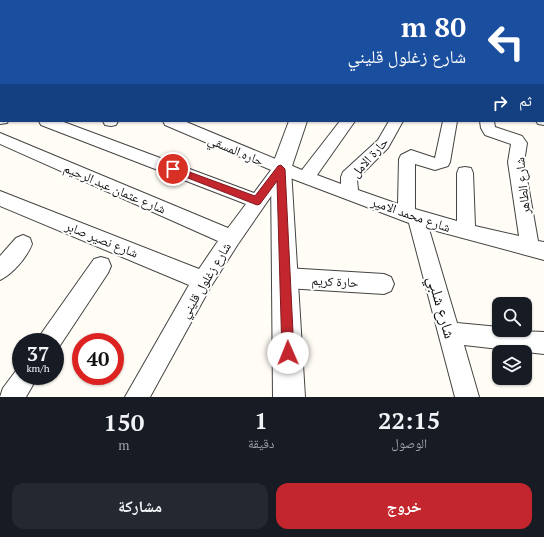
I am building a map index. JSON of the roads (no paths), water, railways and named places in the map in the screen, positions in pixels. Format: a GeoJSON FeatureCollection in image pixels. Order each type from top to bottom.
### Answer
{"type":"FeatureCollection","features":[{"type":"Feature","properties":{"kind":"street"},"geometry":{"type":"LineString","coordinates":[[49,122],[257,201]]}},
{"type":"Feature","properties":{"kind":"street","name":"حاره المسقي"},"geometry":{"type":"LineString","coordinates":[[172,122],[281,169]]}},
{"type":"Feature","properties":{"kind":"street"},"geometry":{"type":"LineString","coordinates":[[289,397],[281,169],[298,122]]}},
{"type":"Feature","properties":{"kind":"street"},"geometry":{"type":"LineString","coordinates":[[306,177],[347,122]]}},
{"type":"Feature","properties":{"kind":"street","name":"حارة الامل"},"geometry":{"type":"LineString","coordinates":[[351,194],[348,182],[349,177],[383,144],[395,122]]}},
{"type":"Feature","properties":{"kind":"street","name":"شارع شلبي"},"geometry":{"type":"LineString","coordinates":[[450,122],[442,162],[432,164],[412,156],[407,158],[411,216],[449,333],[467,397]]}},
{"type":"Feature","properties":{"kind":"street","name":"شارع الطاهر"},"geometry":{"type":"LineString","coordinates":[[487,122],[490,131],[517,140],[519,143],[516,162],[537,250]]}},
{"type":"Feature","properties":{"kind":"street","name":"شارع عثمان عبد الرحيم"},"geometry":{"type":"LineString","coordinates":[[0,138],[231,238]]}},
{"type":"Feature","properties":{"kind":"street","name":"شارع زغلول قليني"},"geometry":{"type":"LineString","coordinates":[[137,397],[203,280],[257,201],[281,169]]}},
{"type":"Feature","properties":{"kind":"street","name":"شارع محمد الامير"},"geometry":{"type":"LineString","coordinates":[[281,169],[411,216],[537,250]]}},
{"type":"Feature","properties":{"kind":"street"},"geometry":{"type":"LineString","coordinates":[[465,173],[466,232]]}},
{"type":"Feature","properties":{"kind":"street","name":"شارع نصير صابر"},"geometry":{"type":"LineString","coordinates":[[0,198],[203,280]]}},
{"type":"Feature","properties":{"kind":"street"},"geometry":{"type":"LineString","coordinates":[[0,270],[23,244]]}},
{"type":"Feature","properties":{"kind":"street"},"geometry":{"type":"LineString","coordinates":[[55,333],[101,266]]}},
{"type":"Feature","properties":{"kind":"street","name":"حارة كريم"},"geometry":{"type":"LineString","coordinates":[[286,278],[384,284]]}},
{"type":"Feature","properties":{"kind":"street"},"geometry":{"type":"LineString","coordinates":[[449,333],[544,343]]}},
{"type":"Feature","properties":{"kind":"street"},"geometry":{"type":"LineString","coordinates":[[12,397],[20,385]]}}]}
